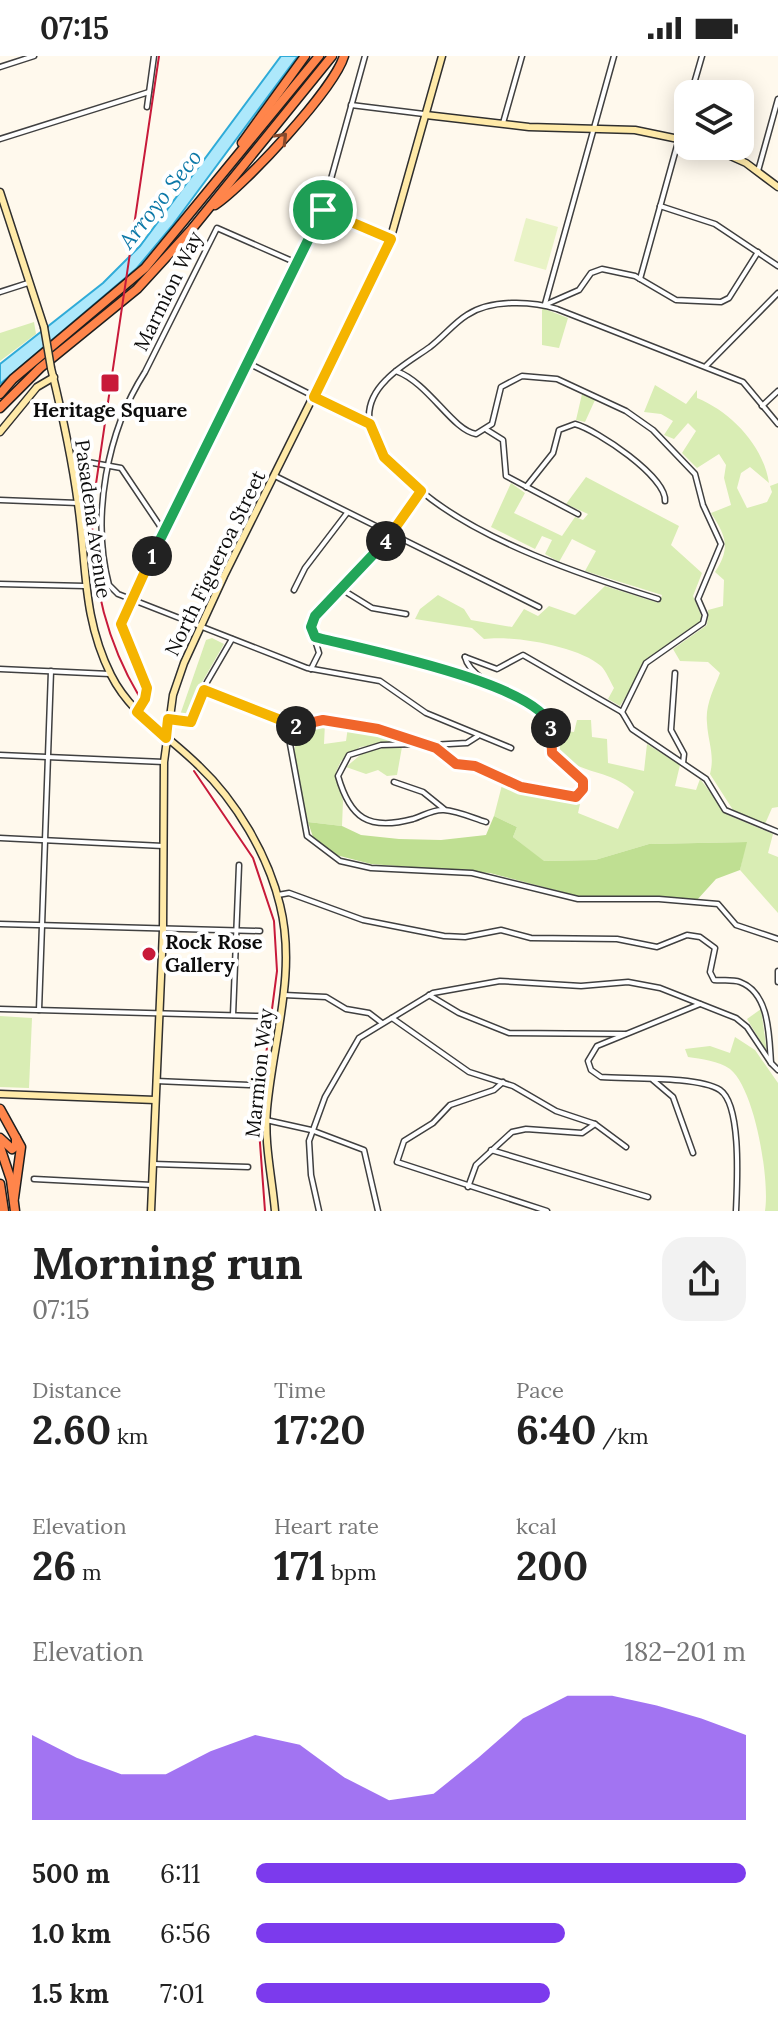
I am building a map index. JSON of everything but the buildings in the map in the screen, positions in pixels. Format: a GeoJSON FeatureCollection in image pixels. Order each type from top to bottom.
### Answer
{"type":"FeatureCollection","features":[{"type":"Feature","properties":{"kind":"highway"},"geometry":{"type":"LineString","coordinates":[[191,214],[305,56]]}},
{"type":"Feature","properties":{"kind":"highway"},"geometry":{"type":"LineString","coordinates":[[0,394],[13,379],[134,278],[191,214],[319,56]]}},
{"type":"Feature","properties":{"kind":"highway"},"geometry":{"type":"LineString","coordinates":[[0,408],[40,368],[137,289],[206,211],[332,56]]}},
{"type":"Feature","properties":{"kind":"highway"},"geometry":{"type":"LineString","coordinates":[[206,211],[224,199],[321,97],[344,56]]}},
{"type":"Feature","properties":{"kind":"highway"},"geometry":{"type":"LineString","coordinates":[[0,1109],[21,1147],[14,1198]]}},
{"type":"Feature","properties":{"kind":"highway"},"geometry":{"type":"LineString","coordinates":[[0,1138],[14,1148],[17,1142],[11,1127]]}},
{"type":"Feature","properties":{"kind":"highway"},"geometry":{"type":"LineString","coordinates":[[0,1147],[15,1211]]}},
{"type":"Feature","properties":{"kind":"highway"},"geometry":{"type":"LineString","coordinates":[[0,1184],[4,1211]]}},
{"type":"Feature","properties":{"kind":"main road","name":"North Figueroa Street"},"geometry":{"type":"LineString","coordinates":[[151,1211],[163,930],[164,762],[168,719],[178,680],[201,627],[391,239],[442,56]]}},
{"type":"Feature","properties":{"kind":"main road"},"geometry":{"type":"LineString","coordinates":[[426,115],[503,124],[635,130],[674,137]]}},
{"type":"Feature","properties":{"kind":"main road"},"geometry":{"type":"LineString","coordinates":[[736,160],[758,171],[778,187]]}},
{"type":"Feature","properties":{"kind":"main road","name":"Pasadena Avenue"},"geometry":{"type":"LineString","coordinates":[[0,192],[44,327],[78,503],[85,586],[110,674],[137,712],[166,738]]}},
{"type":"Feature","properties":{"kind":"main road"},"geometry":{"type":"LineString","coordinates":[[0,432],[37,387],[54,377]]}},
{"type":"Feature","properties":{"kind":"main road","name":"Marmion Way"},"geometry":{"type":"LineString","coordinates":[[166,738],[200,766],[242,822],[269,870],[278,895],[286,936],[284,995],[266,1120],[275,1211]]}},
{"type":"Feature","properties":{"kind":"main road"},"geometry":{"type":"LineString","coordinates":[[0,1094],[155,1100]]}},
{"type":"Feature","properties":{"kind":"street"},"geometry":{"type":"LineString","coordinates":[[0,67],[34,56]]}},
{"type":"Feature","properties":{"kind":"street"},"geometry":{"type":"LineString","coordinates":[[147,107],[154,56]]}},
{"type":"Feature","properties":{"kind":"street"},"geometry":{"type":"LineString","coordinates":[[137,712],[147,688],[121,624],[323,210],[365,56]]}},
{"type":"Feature","properties":{"kind":"street"},"geometry":{"type":"LineString","coordinates":[[503,124],[522,56]]}},
{"type":"Feature","properties":{"kind":"street"},"geometry":{"type":"LineString","coordinates":[[545,305],[614,56]]}},
{"type":"Feature","properties":{"kind":"street"},"geometry":{"type":"LineString","coordinates":[[695,80],[702,56]]}},
{"type":"Feature","properties":{"kind":"street"},"geometry":{"type":"LineString","coordinates":[[0,139],[149,92]]}},
{"type":"Feature","properties":{"kind":"street"},"geometry":{"type":"LineString","coordinates":[[758,171],[778,99]]}},
{"type":"Feature","properties":{"kind":"street"},"geometry":{"type":"LineString","coordinates":[[351,105],[426,115]]}},
{"type":"Feature","properties":{"kind":"street"},"geometry":{"type":"LineString","coordinates":[[640,279],[674,156]]}},
{"type":"Feature","properties":{"kind":"street"},"geometry":{"type":"LineString","coordinates":[[660,206],[715,224],[778,266]]}},
{"type":"Feature","properties":{"kind":"street"},"geometry":{"type":"LineString","coordinates":[[323,210],[391,239]]}},
{"type":"Feature","properties":{"kind":"street","name":"Marmion Way"},"geometry":{"type":"LineString","coordinates":[[132,599],[112,591],[107,579],[103,534],[109,463],[131,394],[217,228],[299,264]]}},
{"type":"Feature","properties":{"kind":"street"},"geometry":{"type":"LineString","coordinates":[[545,305],[579,290],[591,273],[598,269],[640,279],[676,300],[721,302],[729,298],[758,252]]}},
{"type":"Feature","properties":{"kind":"street"},"geometry":{"type":"LineString","coordinates":[[0,292],[30,283]]}},
{"type":"Feature","properties":{"kind":"street"},"geometry":{"type":"LineString","coordinates":[[706,366],[778,293]]}},
{"type":"Feature","properties":{"kind":"street"},"geometry":{"type":"LineString","coordinates":[[658,599],[561,567],[440,507],[384,457],[370,424],[375,394],[396,371],[477,309],[545,305],[743,382],[778,424]]}},
{"type":"Feature","properties":{"kind":"street"},"geometry":{"type":"LineString","coordinates":[[250,364],[370,424]]}},
{"type":"Feature","properties":{"kind":"street"},"geometry":{"type":"LineString","coordinates":[[396,371],[421,384],[467,432],[477,434],[487,430],[494,420],[501,387],[512,378],[531,375],[557,379],[643,421],[695,474],[703,505],[720,537],[719,555],[707,571],[698,599],[705,615],[703,623],[646,663],[622,712]]}},
{"type":"Feature","properties":{"kind":"street"},"geometry":{"type":"LineString","coordinates":[[762,406],[778,391]]}},
{"type":"Feature","properties":{"kind":"street"},"geometry":{"type":"LineString","coordinates":[[526,487],[553,453],[559,430],[575,424],[628,455],[664,490],[665,501]]}},
{"type":"Feature","properties":{"kind":"street"},"geometry":{"type":"LineString","coordinates":[[487,430],[503,440],[506,476],[578,514]]}},
{"type":"Feature","properties":{"kind":"street"},"geometry":{"type":"LineString","coordinates":[[71,459],[109,463],[127,475],[164,532]]}},
{"type":"Feature","properties":{"kind":"street"},"geometry":{"type":"LineString","coordinates":[[275,476],[539,607]]}},
{"type":"Feature","properties":{"kind":"street"},"geometry":{"type":"LineString","coordinates":[[311,669],[319,653],[313,619],[338,587],[391,534],[421,491]]}},
{"type":"Feature","properties":{"kind":"street"},"geometry":{"type":"LineString","coordinates":[[0,500],[78,503]]}},
{"type":"Feature","properties":{"kind":"street"},"geometry":{"type":"LineString","coordinates":[[294,590],[305,568],[347,513]]}},
{"type":"Feature","properties":{"kind":"street"},"geometry":{"type":"LineString","coordinates":[[0,584],[85,586]]}},
{"type":"Feature","properties":{"kind":"street"},"geometry":{"type":"LineString","coordinates":[[338,587],[372,608],[406,614]]}},
{"type":"Feature","properties":{"kind":"street"},"geometry":{"type":"LineString","coordinates":[[132,599],[311,669],[380,681],[416,707],[511,748]]}},
{"type":"Feature","properties":{"kind":"street"},"geometry":{"type":"LineString","coordinates":[[315,637],[486,680]]}},
{"type":"Feature","properties":{"kind":"street"},"geometry":{"type":"LineString","coordinates":[[168,719],[191,722],[204,690],[232,639]]}},
{"type":"Feature","properties":{"kind":"street"},"geometry":{"type":"LineString","coordinates":[[778,832],[725,810],[706,779],[632,729],[622,712],[523,655],[497,669],[465,657],[467,665],[486,680],[549,719],[552,753],[581,778],[583,789],[579,795],[571,798],[521,787],[475,766],[456,764],[440,750],[367,726],[309,721],[299,727],[290,750],[304,827],[311,842],[340,861],[361,867],[472,873],[578,899],[659,899],[718,904],[736,925],[778,939]]}},
{"type":"Feature","properties":{"kind":"street"},"geometry":{"type":"LineString","coordinates":[[0,669],[110,674]]}},
{"type":"Feature","properties":{"kind":"street"},"geometry":{"type":"LineString","coordinates":[[39,1010],[51,671]]}},
{"type":"Feature","properties":{"kind":"street"},"geometry":{"type":"LineString","coordinates":[[675,673],[671,730],[684,754],[683,763]]}},
{"type":"Feature","properties":{"kind":"street"},"geometry":{"type":"LineString","coordinates":[[204,690],[299,727]]}},
{"type":"Feature","properties":{"kind":"street"},"geometry":{"type":"LineString","coordinates":[[446,810],[403,821],[363,818],[350,810],[339,779],[340,768],[353,753],[391,744],[467,743],[478,736]]}},
{"type":"Feature","properties":{"kind":"street"},"geometry":{"type":"LineString","coordinates":[[0,755],[164,762]]}},
{"type":"Feature","properties":{"kind":"street"},"geometry":{"type":"LineString","coordinates":[[394,782],[418,789],[446,810],[486,822]]}},
{"type":"Feature","properties":{"kind":"street"},"geometry":{"type":"LineString","coordinates":[[0,838],[163,846]]}},
{"type":"Feature","properties":{"kind":"street"},"geometry":{"type":"LineString","coordinates":[[233,1015],[239,865]]}},
{"type":"Feature","properties":{"kind":"street"},"geometry":{"type":"LineString","coordinates":[[278,895],[297,895],[371,922],[453,937],[501,930],[531,938],[617,939],[657,947],[687,935],[697,935],[715,948],[712,977],[748,986],[764,1009],[771,1063]]}},
{"type":"Feature","properties":{"kind":"street"},"geometry":{"type":"LineString","coordinates":[[0,924],[260,931]]}},
{"type":"Feature","properties":{"kind":"street"},"geometry":{"type":"LineString","coordinates":[[778,971],[778,982]]}},
{"type":"Feature","properties":{"kind":"street"},"geometry":{"type":"LineString","coordinates":[[319,1211],[311,1175],[311,1130],[325,1097],[359,1038],[445,988],[500,981],[581,986],[628,982],[702,1003],[742,1022],[778,1071]]}},
{"type":"Feature","properties":{"kind":"street"},"geometry":{"type":"LineString","coordinates":[[284,995],[326,997],[346,1009],[369,1013],[382,1023]]}},
{"type":"Feature","properties":{"kind":"street"},"geometry":{"type":"LineString","coordinates":[[429,995],[459,1013],[514,1034],[633,1032]]}},
{"type":"Feature","properties":{"kind":"street"},"geometry":{"type":"LineString","coordinates":[[702,1003],[593,1049],[589,1066],[601,1077],[713,1086],[726,1096],[738,1165],[736,1211]]}},
{"type":"Feature","properties":{"kind":"street"},"geometry":{"type":"LineString","coordinates":[[0,1009],[258,1016]]}},
{"type":"Feature","properties":{"kind":"street"},"geometry":{"type":"LineString","coordinates":[[392,1018],[469,1072],[503,1082],[571,1118],[595,1124],[626,1147]]}},
{"type":"Feature","properties":{"kind":"street"},"geometry":{"type":"LineString","coordinates":[[651,1079],[673,1097],[693,1153]]}},
{"type":"Feature","properties":{"kind":"street"},"geometry":{"type":"LineString","coordinates":[[156,1081],[249,1085]]}},
{"type":"Feature","properties":{"kind":"street"},"geometry":{"type":"LineString","coordinates":[[503,1082],[494,1090],[450,1105],[433,1123],[404,1141],[397,1162],[547,1211]]}},
{"type":"Feature","properties":{"kind":"street"},"geometry":{"type":"LineString","coordinates":[[266,1120],[311,1130],[364,1150],[378,1211]]}},
{"type":"Feature","properties":{"kind":"street"},"geometry":{"type":"LineString","coordinates":[[468,1187],[473,1169],[507,1136],[520,1130],[582,1133],[595,1124]]}},
{"type":"Feature","properties":{"kind":"street"},"geometry":{"type":"LineString","coordinates":[[491,1150],[648,1197]]}},
{"type":"Feature","properties":{"kind":"street"},"geometry":{"type":"LineString","coordinates":[[153,1164],[248,1167]]}},
{"type":"Feature","properties":{"kind":"street"},"geometry":{"type":"LineString","coordinates":[[34,1179],[152,1185]]}},
{"type":"Feature","properties":{"kind":"green space"},"geometry":{"type":"Polygon","coordinates":[[[526,218],[558,227],[546,270],[514,261],[526,218]]]}},
{"type":"Feature","properties":{"kind":"green space"},"geometry":{"type":"Polygon","coordinates":[[[542,308],[568,318],[559,348],[542,345],[542,308]]]}},
{"type":"Feature","properties":{"kind":"green space"},"geometry":{"type":"Polygon","coordinates":[[[34,322],[36,334],[0,361],[0,333],[34,322]]]}},
{"type":"Feature","properties":{"kind":"green space"},"geometry":{"type":"Polygon","coordinates":[[[655,385],[686,404],[697,390],[697,398],[722,412],[753,443],[766,469],[769,483],[750,467],[741,473],[737,488],[747,508],[767,502],[772,492],[770,486],[778,483],[778,807],[772,808],[765,824],[733,810],[710,774],[712,761],[707,710],[720,673],[708,662],[680,661],[673,649],[707,625],[708,610],[723,606],[724,580],[715,572],[723,556],[725,542],[711,513],[731,505],[724,478],[726,465],[719,454],[697,468],[682,453],[696,431],[688,423],[674,439],[664,435],[673,421],[661,414],[644,412],[655,385]]]}},
{"type":"Feature","properties":{"kind":"green space"},"geometry":{"type":"Polygon","coordinates":[[[582,394],[595,400],[585,422],[576,420],[582,394]]]}},
{"type":"Feature","properties":{"kind":"green space"},"geometry":{"type":"Polygon","coordinates":[[[586,477],[679,526],[671,545],[702,573],[693,596],[702,617],[699,625],[649,658],[620,706],[608,699],[614,688],[603,668],[577,653],[528,641],[484,639],[472,628],[415,619],[420,609],[438,595],[464,609],[471,620],[512,627],[524,609],[538,616],[549,606],[575,615],[605,586],[659,603],[662,595],[585,571],[596,551],[572,539],[559,562],[545,554],[552,540],[542,536],[535,549],[491,527],[511,483],[525,493],[514,513],[562,536],[575,517],[583,520],[588,514],[566,504],[586,477]]]}},
{"type":"Feature","properties":{"kind":"green space"},"geometry":{"type":"Polygon","coordinates":[[[212,638],[224,644],[201,684],[187,720],[182,719],[180,715],[206,640],[212,638]]]}},
{"type":"Feature","properties":{"kind":"green space"},"geometry":{"type":"Polygon","coordinates":[[[577,720],[591,720],[592,737],[607,739],[608,763],[644,771],[647,744],[680,765],[675,786],[696,790],[700,779],[728,815],[773,834],[768,853],[778,857],[778,913],[740,870],[746,842],[649,844],[595,860],[543,861],[513,837],[517,827],[494,816],[502,785],[532,796],[580,804],[578,813],[618,829],[634,792],[615,779],[576,765],[558,752],[558,730],[574,732],[577,720]]]}},
{"type":"Feature","properties":{"kind":"green space"},"geometry":{"type":"Polygon","coordinates":[[[325,723],[324,744],[346,741],[348,727],[404,741],[360,747],[341,761],[336,772],[343,801],[342,826],[308,822],[294,762],[299,736],[309,727],[325,723]]]}},
{"type":"Feature","properties":{"kind":"green space"},"geometry":{"type":"Polygon","coordinates":[[[402,747],[397,775],[387,776],[378,770],[366,774],[346,767],[365,751],[402,747]]]}},
{"type":"Feature","properties":{"kind":"green space"},"geometry":{"type":"Polygon","coordinates":[[[494,816],[517,827],[513,837],[544,861],[595,860],[649,844],[747,842],[740,870],[716,879],[697,900],[578,896],[490,873],[371,864],[336,855],[313,837],[308,822],[342,826],[361,835],[441,840],[486,835],[494,816]]]}},
{"type":"Feature","properties":{"kind":"green space"},"geometry":{"type":"Polygon","coordinates":[[[761,1009],[767,1052],[747,1019],[761,1009]]]}},
{"type":"Feature","properties":{"kind":"green space"},"geometry":{"type":"Polygon","coordinates":[[[0,1016],[32,1018],[29,1088],[0,1087],[0,1016]]]}},
{"type":"Feature","properties":{"kind":"green space"},"geometry":{"type":"Polygon","coordinates":[[[735,1037],[755,1050],[778,1083],[778,1211],[765,1211],[765,1179],[759,1136],[747,1095],[739,1080],[721,1064],[688,1057],[685,1049],[710,1046],[730,1053],[735,1037]]]}},
{"type":"Feature","properties":{"kind":"water","name":"Arroyo Seco"},"geometry":{"type":"Polygon","coordinates":[[[281,56],[298,56],[172,226],[137,268],[0,384],[0,364],[103,283],[140,246],[281,56]]]}},
{"type":"Feature","properties":{"kind":"tram line"},"geometry":{"type":"LineString","coordinates":[[139,696],[117,652],[102,607],[94,560],[92,511],[159,56]]}},
{"type":"Feature","properties":{"kind":"tram line"},"geometry":{"type":"LineString","coordinates":[[194,771],[253,858],[274,921],[277,971],[258,1116],[265,1211]]}},
{"type":"Feature","properties":{"kind":"place","name":"Heritage Square"},"geometry":{"type":"Point","coordinates":[110,383]}},
{"type":"Feature","properties":{"kind":"place","name":"Rock Rose Gallery"},"geometry":{"type":"Point","coordinates":[149,954]}},
{"type":"Feature","properties":{"kind":"route"},"geometry":{"type":"LineString","coordinates":[[323,210],[391,239],[314,397],[370,424],[379,451],[421,491],[385,542],[338,587],[315,616],[311,627],[315,637],[486,680],[545,716],[551,728],[549,742],[552,753],[583,781],[583,789],[576,797],[568,798],[521,787],[475,766],[456,764],[436,748],[378,729],[323,720],[309,721],[299,727],[204,690],[191,722],[168,719],[166,738],[137,712],[147,688],[124,638],[122,619],[302,259],[323,210]]}}]}
